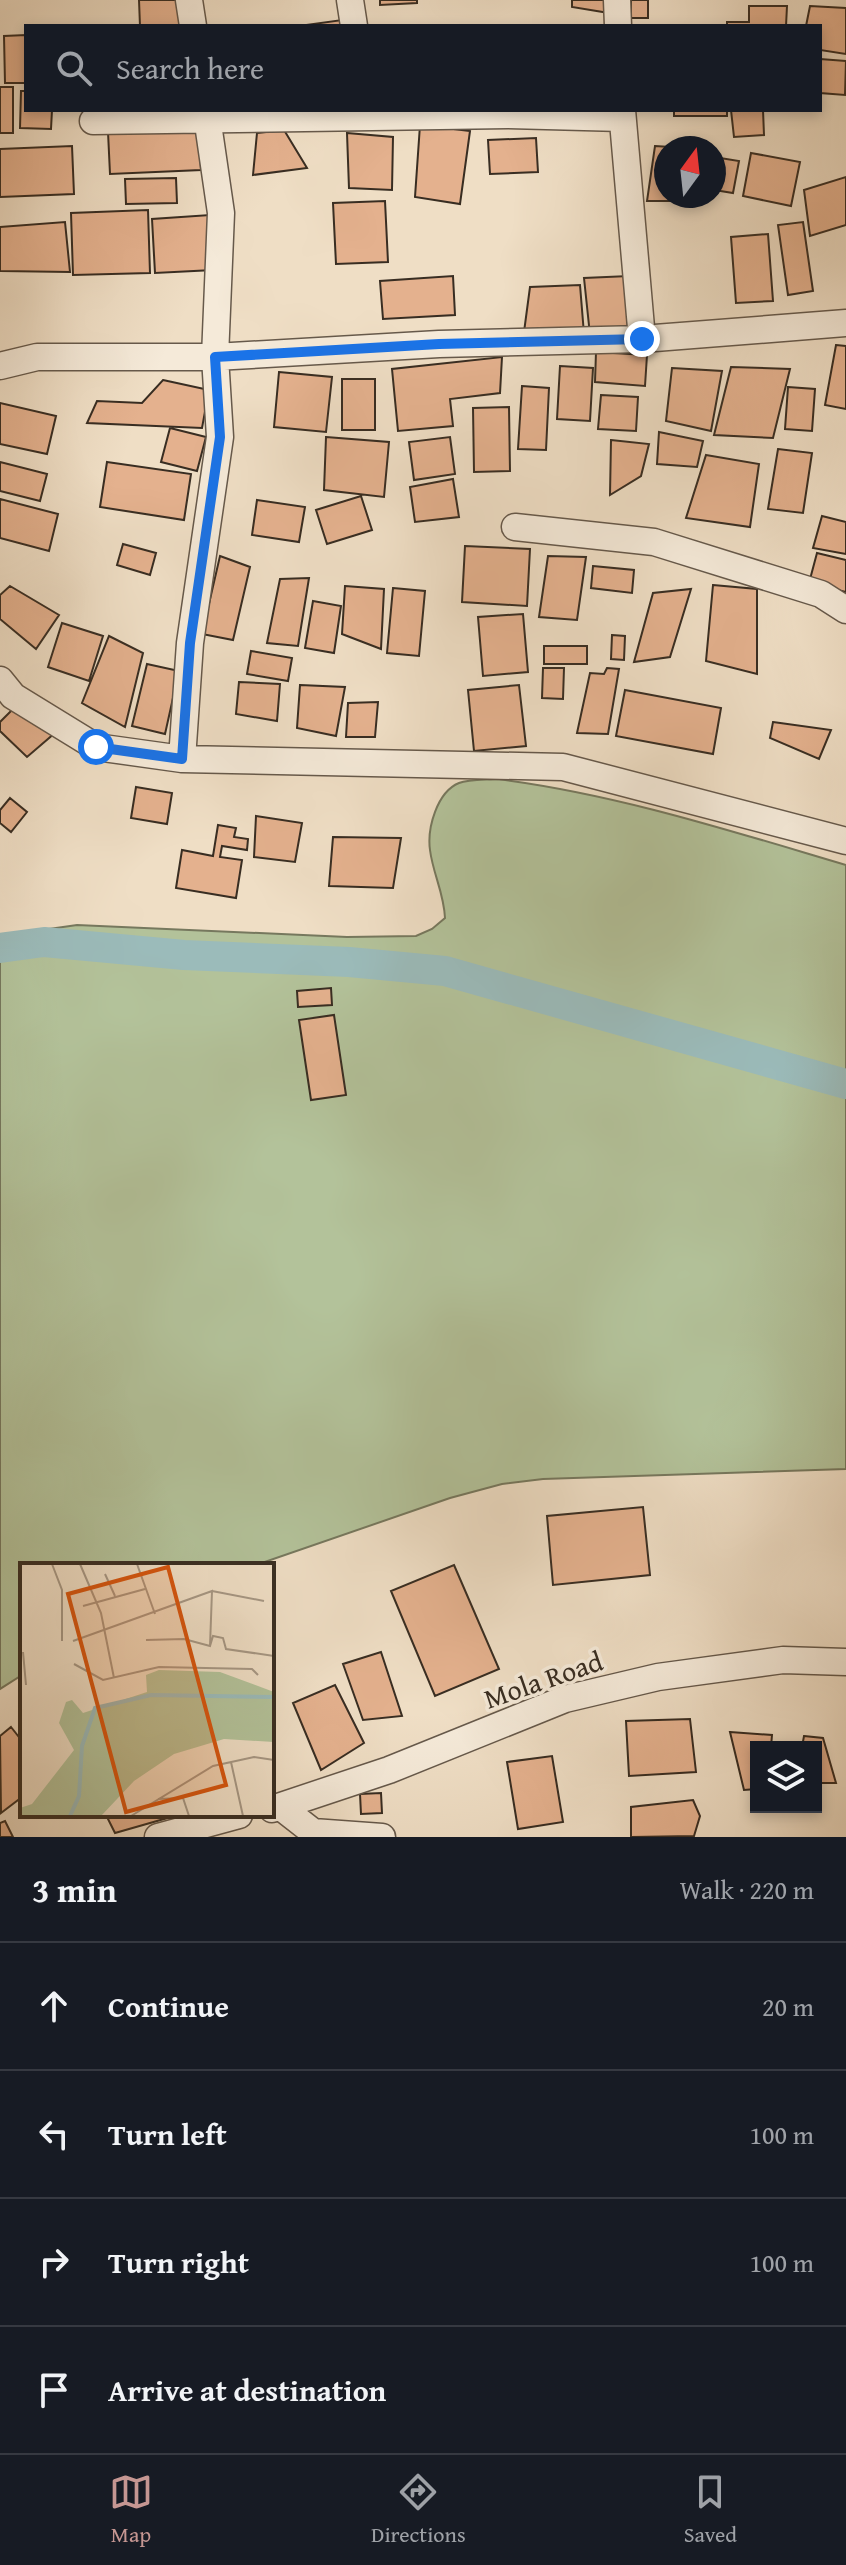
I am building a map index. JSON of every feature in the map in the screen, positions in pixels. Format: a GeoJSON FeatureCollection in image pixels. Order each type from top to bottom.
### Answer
{"type":"FeatureCollection","features":[{"type":"Feature","properties":{"kind":"street"},"geometry":{"type":"LineString","coordinates":[[189,0],[193,24]]}},
{"type":"Feature","properties":{"kind":"street"},"geometry":{"type":"LineString","coordinates":[[350,0],[354,24]]}},
{"type":"Feature","properties":{"kind":"street"},"geometry":{"type":"LineString","coordinates":[[617,0],[618,24]]}},
{"type":"Feature","properties":{"kind":"street"},"geometry":{"type":"LineString","coordinates":[[93,121],[206,115],[622,114],[642,339]]}},
{"type":"Feature","properties":{"kind":"street"},"geometry":{"type":"LineString","coordinates":[[182,759],[190,643],[220,437],[215,357],[221,213],[206,115]]}},
{"type":"Feature","properties":{"kind":"street"},"geometry":{"type":"LineString","coordinates":[[0,366],[37,357],[215,357],[439,344],[642,339],[846,323]]}},
{"type":"Feature","properties":{"kind":"street"},"geometry":{"type":"LineString","coordinates":[[515,527],[654,542],[821,594],[846,610]]}},
{"type":"Feature","properties":{"kind":"street"},"geometry":{"type":"LineString","coordinates":[[0,680],[13,696],[96,747],[182,759],[563,767],[846,841]]}},
{"type":"Feature","properties":{"kind":"street","name":"Mola Road"},"geometry":{"type":"LineString","coordinates":[[276,1808],[389,1770],[565,1699],[658,1677],[767,1662],[846,1662]]}},
{"type":"Feature","properties":{"kind":"street"},"geometry":{"type":"LineString","coordinates":[[276,1808],[313,1832],[382,1837]]}},
{"type":"Feature","properties":{"kind":"street"},"geometry":{"type":"LineString","coordinates":[[158,1837],[232,1817]]}},
{"type":"Feature","properties":{"kind":"green space"},"geometry":{"type":"Polygon","coordinates":[[[497,779],[586,794],[716,827],[846,865],[846,1469],[543,1479],[502,1484],[450,1498],[262,1563],[20,1563],[20,1676],[0,1689],[0,944],[49,929],[77,925],[347,937],[416,936],[432,929],[445,918],[429,841],[435,812],[451,788],[473,780],[497,779]]]}},
{"type":"Feature","properties":{"kind":"building"},"geometry":{"type":"Polygon","coordinates":[[[139,0],[183,0],[189,24],[140,24],[139,0]]]}},
{"type":"Feature","properties":{"kind":"building"},"geometry":{"type":"Polygon","coordinates":[[[380,0],[417,0],[417,3],[380,5],[380,0]]]}},
{"type":"Feature","properties":{"kind":"building"},"geometry":{"type":"Polygon","coordinates":[[[572,0],[610,0],[609,13],[572,7],[572,0]]]}},
{"type":"Feature","properties":{"kind":"building"},"geometry":{"type":"Polygon","coordinates":[[[631,0],[648,0],[648,18],[631,18],[631,0]]]}},
{"type":"Feature","properties":{"kind":"building"},"geometry":{"type":"Polygon","coordinates":[[[749,6],[787,6],[786,24],[727,24],[749,22],[749,6]]]}},
{"type":"Feature","properties":{"kind":"building"},"geometry":{"type":"Polygon","coordinates":[[[810,6],[846,8],[846,54],[822,50],[822,24],[806,24],[810,6]]]}},
{"type":"Feature","properties":{"kind":"building"},"geometry":{"type":"Polygon","coordinates":[[[342,20],[343,24],[313,24],[342,20]]]}},
{"type":"Feature","properties":{"kind":"building"},"geometry":{"type":"Polygon","coordinates":[[[24,35],[24,83],[5,83],[4,36],[24,35]]]}},
{"type":"Feature","properties":{"kind":"building"},"geometry":{"type":"Polygon","coordinates":[[[822,59],[846,61],[845,95],[822,93],[822,59]]]}},
{"type":"Feature","properties":{"kind":"building"},"geometry":{"type":"Polygon","coordinates":[[[0,87],[13,87],[13,133],[0,133],[0,87]]]}},
{"type":"Feature","properties":{"kind":"building"},"geometry":{"type":"Polygon","coordinates":[[[21,91],[24,91],[24,112],[52,112],[51,129],[20,128],[21,91]]]}},
{"type":"Feature","properties":{"kind":"building"},"geometry":{"type":"Polygon","coordinates":[[[674,112],[727,112],[727,116],[674,116],[674,112]]]}},
{"type":"Feature","properties":{"kind":"building"},"geometry":{"type":"Polygon","coordinates":[[[731,112],[763,112],[764,135],[734,137],[731,112]]]}},
{"type":"Feature","properties":{"kind":"building"},"geometry":{"type":"Polygon","coordinates":[[[420,125],[470,131],[460,204],[415,197],[420,125]]]}},
{"type":"Feature","properties":{"kind":"building"},"geometry":{"type":"Polygon","coordinates":[[[199,128],[201,170],[110,174],[108,132],[199,128]]]}},
{"type":"Feature","properties":{"kind":"building"},"geometry":{"type":"Polygon","coordinates":[[[284,130],[307,168],[253,175],[257,133],[284,130]]]}},
{"type":"Feature","properties":{"kind":"building"},"geometry":{"type":"Polygon","coordinates":[[[347,133],[393,137],[392,190],[349,188],[347,133]]]}},
{"type":"Feature","properties":{"kind":"building"},"geometry":{"type":"Polygon","coordinates":[[[536,138],[538,172],[490,174],[488,140],[536,138]]]}},
{"type":"Feature","properties":{"kind":"building"},"geometry":{"type":"Polygon","coordinates":[[[72,146],[74,194],[0,197],[0,149],[72,146]]]}},
{"type":"Feature","properties":{"kind":"building"},"geometry":{"type":"Polygon","coordinates":[[[654,153],[654,201],[647,201],[654,153]]]}},
{"type":"Feature","properties":{"kind":"building"},"geometry":{"type":"Polygon","coordinates":[[[751,153],[800,162],[791,206],[743,196],[751,153]]]}},
{"type":"Feature","properties":{"kind":"building"},"geometry":{"type":"Polygon","coordinates":[[[726,159],[739,161],[733,193],[726,192],[726,159]]]}},
{"type":"Feature","properties":{"kind":"building"},"geometry":{"type":"Polygon","coordinates":[[[846,177],[846,225],[810,236],[804,190],[846,177]]]}},
{"type":"Feature","properties":{"kind":"building"},"geometry":{"type":"Polygon","coordinates":[[[176,178],[177,203],[126,204],[125,179],[176,178]]]}},
{"type":"Feature","properties":{"kind":"building"},"geometry":{"type":"Polygon","coordinates":[[[385,201],[388,262],[336,264],[333,203],[385,201]]]}},
{"type":"Feature","properties":{"kind":"building"},"geometry":{"type":"Polygon","coordinates":[[[148,210],[150,273],[73,275],[71,213],[148,210]]]}},
{"type":"Feature","properties":{"kind":"building"},"geometry":{"type":"Polygon","coordinates":[[[210,215],[213,270],[155,273],[152,219],[210,215]]]}},
{"type":"Feature","properties":{"kind":"building"},"geometry":{"type":"Polygon","coordinates":[[[65,222],[70,272],[0,271],[0,227],[65,222]]]}},
{"type":"Feature","properties":{"kind":"building"},"geometry":{"type":"Polygon","coordinates":[[[803,222],[813,291],[788,295],[778,225],[803,222]]]}},
{"type":"Feature","properties":{"kind":"building"},"geometry":{"type":"Polygon","coordinates":[[[768,234],[773,301],[736,303],[731,237],[768,234]]]}},
{"type":"Feature","properties":{"kind":"building"},"geometry":{"type":"Polygon","coordinates":[[[453,276],[455,315],[383,319],[380,281],[453,276]]]}},
{"type":"Feature","properties":{"kind":"building"},"geometry":{"type":"Polygon","coordinates":[[[629,276],[634,330],[590,335],[584,278],[629,276]]]}},
{"type":"Feature","properties":{"kind":"building"},"geometry":{"type":"Polygon","coordinates":[[[580,285],[584,334],[524,332],[530,287],[580,285]]]}},
{"type":"Feature","properties":{"kind":"building"},"geometry":{"type":"Polygon","coordinates":[[[836,345],[846,346],[846,409],[825,405],[836,345]]]}},
{"type":"Feature","properties":{"kind":"building"},"geometry":{"type":"Polygon","coordinates":[[[596,352],[647,355],[645,386],[595,382],[596,352]]]}},
{"type":"Feature","properties":{"kind":"building"},"geometry":{"type":"Polygon","coordinates":[[[502,357],[500,393],[450,399],[453,426],[398,431],[392,369],[502,357]]]}},
{"type":"Feature","properties":{"kind":"building"},"geometry":{"type":"Polygon","coordinates":[[[560,366],[593,368],[590,421],[557,419],[560,366]]]}},
{"type":"Feature","properties":{"kind":"building"},"geometry":{"type":"Polygon","coordinates":[[[731,367],[790,369],[773,438],[714,435],[731,367]]]}},
{"type":"Feature","properties":{"kind":"building"},"geometry":{"type":"Polygon","coordinates":[[[672,368],[722,371],[711,431],[666,421],[672,368]]]}},
{"type":"Feature","properties":{"kind":"building"},"geometry":{"type":"Polygon","coordinates":[[[279,372],[332,377],[326,432],[274,427],[279,372]]]}},
{"type":"Feature","properties":{"kind":"building"},"geometry":{"type":"Polygon","coordinates":[[[342,379],[375,379],[375,430],[342,430],[342,379]]]}},
{"type":"Feature","properties":{"kind":"building"},"geometry":{"type":"Polygon","coordinates":[[[163,380],[209,390],[202,428],[87,423],[97,401],[142,403],[163,380]]]}},
{"type":"Feature","properties":{"kind":"building"},"geometry":{"type":"Polygon","coordinates":[[[522,386],[549,388],[546,450],[518,449],[522,386]]]}},
{"type":"Feature","properties":{"kind":"building"},"geometry":{"type":"Polygon","coordinates":[[[788,387],[815,389],[812,431],[785,429],[788,387]]]}},
{"type":"Feature","properties":{"kind":"building"},"geometry":{"type":"Polygon","coordinates":[[[601,395],[638,397],[636,431],[598,429],[601,395]]]}},
{"type":"Feature","properties":{"kind":"building"},"geometry":{"type":"Polygon","coordinates":[[[0,403],[56,416],[47,454],[0,444],[0,403]]]}},
{"type":"Feature","properties":{"kind":"building"},"geometry":{"type":"Polygon","coordinates":[[[509,407],[510,471],[474,472],[473,408],[509,407]]]}},
{"type":"Feature","properties":{"kind":"building"},"geometry":{"type":"Polygon","coordinates":[[[170,428],[206,437],[197,471],[161,462],[170,428]]]}},
{"type":"Feature","properties":{"kind":"building"},"geometry":{"type":"Polygon","coordinates":[[[659,432],[703,441],[697,467],[657,464],[659,432]]]}},
{"type":"Feature","properties":{"kind":"building"},"geometry":{"type":"Polygon","coordinates":[[[326,437],[389,442],[384,497],[324,490],[326,437]]]}},
{"type":"Feature","properties":{"kind":"building"},"geometry":{"type":"Polygon","coordinates":[[[450,437],[455,474],[414,480],[409,442],[450,437]]]}},
{"type":"Feature","properties":{"kind":"building"},"geometry":{"type":"Polygon","coordinates":[[[611,440],[649,444],[641,476],[610,495],[611,440]]]}},
{"type":"Feature","properties":{"kind":"building"},"geometry":{"type":"Polygon","coordinates":[[[778,449],[812,453],[803,513],[768,509],[778,449]]]}},
{"type":"Feature","properties":{"kind":"building"},"geometry":{"type":"Polygon","coordinates":[[[706,455],[759,464],[750,527],[686,518],[706,455]]]}},
{"type":"Feature","properties":{"kind":"building"},"geometry":{"type":"Polygon","coordinates":[[[0,462],[47,474],[40,501],[0,491],[0,462]]]}},
{"type":"Feature","properties":{"kind":"building"},"geometry":{"type":"Polygon","coordinates":[[[107,462],[191,474],[184,520],[100,507],[107,462]]]}},
{"type":"Feature","properties":{"kind":"building"},"geometry":{"type":"Polygon","coordinates":[[[453,479],[459,517],[415,522],[410,487],[453,479]]]}},
{"type":"Feature","properties":{"kind":"building"},"geometry":{"type":"Polygon","coordinates":[[[361,496],[372,530],[327,544],[316,510],[361,496]]]}},
{"type":"Feature","properties":{"kind":"building"},"geometry":{"type":"Polygon","coordinates":[[[0,499],[58,514],[49,551],[0,538],[0,499]]]}},
{"type":"Feature","properties":{"kind":"building"},"geometry":{"type":"Polygon","coordinates":[[[257,500],[305,507],[299,542],[252,535],[257,500]]]}},
{"type":"Feature","properties":{"kind":"building"},"geometry":{"type":"Polygon","coordinates":[[[822,516],[846,522],[846,554],[813,548],[822,516]]]}},
{"type":"Feature","properties":{"kind":"building"},"geometry":{"type":"Polygon","coordinates":[[[123,544],[156,553],[150,575],[117,565],[123,544]]]}},
{"type":"Feature","properties":{"kind":"building"},"geometry":{"type":"Polygon","coordinates":[[[465,546],[530,549],[527,606],[462,602],[465,546]]]}},
{"type":"Feature","properties":{"kind":"building"},"geometry":{"type":"Polygon","coordinates":[[[817,553],[846,560],[846,592],[809,583],[817,553]]]}},
{"type":"Feature","properties":{"kind":"building"},"geometry":{"type":"Polygon","coordinates":[[[220,556],[250,567],[233,640],[202,634],[220,556]]]}},
{"type":"Feature","properties":{"kind":"building"},"geometry":{"type":"Polygon","coordinates":[[[548,556],[586,557],[577,620],[539,617],[548,556]]]}},
{"type":"Feature","properties":{"kind":"building"},"geometry":{"type":"Polygon","coordinates":[[[593,566],[634,570],[632,593],[591,588],[593,566]]]}},
{"type":"Feature","properties":{"kind":"building"},"geometry":{"type":"Polygon","coordinates":[[[309,578],[298,646],[267,643],[280,579],[309,578]]]}},
{"type":"Feature","properties":{"kind":"building"},"geometry":{"type":"Polygon","coordinates":[[[713,585],[757,589],[757,674],[706,661],[713,585]]]}},
{"type":"Feature","properties":{"kind":"building"},"geometry":{"type":"Polygon","coordinates":[[[10,586],[59,615],[36,649],[0,619],[0,595],[10,586]]]}},
{"type":"Feature","properties":{"kind":"building"},"geometry":{"type":"Polygon","coordinates":[[[345,586],[384,589],[381,649],[342,634],[345,586]]]}},
{"type":"Feature","properties":{"kind":"building"},"geometry":{"type":"Polygon","coordinates":[[[393,588],[425,591],[419,656],[387,653],[393,588]]]}},
{"type":"Feature","properties":{"kind":"building"},"geometry":{"type":"Polygon","coordinates":[[[691,589],[670,657],[634,662],[653,593],[691,589]]]}},
{"type":"Feature","properties":{"kind":"building"},"geometry":{"type":"Polygon","coordinates":[[[313,601],[341,606],[334,653],[305,648],[313,601]]]}},
{"type":"Feature","properties":{"kind":"building"},"geometry":{"type":"Polygon","coordinates":[[[523,614],[528,672],[483,676],[478,617],[523,614]]]}},
{"type":"Feature","properties":{"kind":"building"},"geometry":{"type":"Polygon","coordinates":[[[62,623],[103,636],[89,681],[48,667],[62,623]]]}},
{"type":"Feature","properties":{"kind":"building"},"geometry":{"type":"Polygon","coordinates":[[[612,635],[625,636],[624,660],[611,659],[612,635]]]}},
{"type":"Feature","properties":{"kind":"building"},"geometry":{"type":"Polygon","coordinates":[[[109,636],[143,653],[125,727],[82,703],[109,636]]]}},
{"type":"Feature","properties":{"kind":"building"},"geometry":{"type":"Polygon","coordinates":[[[544,646],[587,646],[587,664],[544,664],[544,646]]]}},
{"type":"Feature","properties":{"kind":"building"},"geometry":{"type":"Polygon","coordinates":[[[251,651],[292,658],[288,681],[247,674],[251,651]]]}},
{"type":"Feature","properties":{"kind":"building"},"geometry":{"type":"Polygon","coordinates":[[[147,664],[179,671],[165,734],[132,726],[147,664]]]}},
{"type":"Feature","properties":{"kind":"building"},"geometry":{"type":"Polygon","coordinates":[[[543,668],[564,668],[563,699],[542,698],[543,668]]]}},
{"type":"Feature","properties":{"kind":"building"},"geometry":{"type":"Polygon","coordinates":[[[607,668],[619,669],[608,734],[577,733],[590,673],[604,674],[607,668]]]}},
{"type":"Feature","properties":{"kind":"building"},"geometry":{"type":"Polygon","coordinates":[[[239,682],[280,684],[277,721],[236,714],[239,682]]]}},
{"type":"Feature","properties":{"kind":"building"},"geometry":{"type":"Polygon","coordinates":[[[300,685],[345,687],[336,736],[297,728],[300,685]]]}},
{"type":"Feature","properties":{"kind":"building"},"geometry":{"type":"Polygon","coordinates":[[[519,685],[526,746],[474,751],[468,690],[519,685]]]}},
{"type":"Feature","properties":{"kind":"building"},"geometry":{"type":"Polygon","coordinates":[[[625,690],[721,708],[713,754],[616,736],[625,690]]]}},
{"type":"Feature","properties":{"kind":"building"},"geometry":{"type":"Polygon","coordinates":[[[378,702],[375,737],[346,737],[348,703],[378,702]]]}},
{"type":"Feature","properties":{"kind":"building"},"geometry":{"type":"Polygon","coordinates":[[[16,706],[56,732],[27,757],[0,731],[0,722],[16,706]]]}},
{"type":"Feature","properties":{"kind":"building"},"geometry":{"type":"Polygon","coordinates":[[[773,722],[831,730],[819,759],[770,738],[773,722]]]}},
{"type":"Feature","properties":{"kind":"building"},"geometry":{"type":"Polygon","coordinates":[[[136,787],[172,793],[167,824],[131,818],[136,787]]]}},
{"type":"Feature","properties":{"kind":"building"},"geometry":{"type":"Polygon","coordinates":[[[10,798],[27,812],[11,832],[0,823],[0,810],[10,798]]]}},
{"type":"Feature","properties":{"kind":"building"},"geometry":{"type":"Polygon","coordinates":[[[256,816],[302,823],[295,862],[254,857],[256,816]]]}},
{"type":"Feature","properties":{"kind":"building"},"geometry":{"type":"Polygon","coordinates":[[[218,825],[236,828],[234,837],[248,839],[247,850],[222,846],[220,857],[242,860],[236,898],[176,888],[182,850],[213,856],[218,825]]]}},
{"type":"Feature","properties":{"kind":"building"},"geometry":{"type":"Polygon","coordinates":[[[333,837],[401,838],[393,888],[329,886],[333,837]]]}},
{"type":"Feature","properties":{"kind":"building"},"geometry":{"type":"Polygon","coordinates":[[[331,988],[332,1005],[298,1007],[297,991],[331,988]]]}},
{"type":"Feature","properties":{"kind":"building"},"geometry":{"type":"Polygon","coordinates":[[[334,1015],[346,1095],[311,1100],[299,1020],[334,1015]]]}},
{"type":"Feature","properties":{"kind":"building"},"geometry":{"type":"Polygon","coordinates":[[[643,1507],[650,1575],[553,1585],[547,1516],[643,1507]]]}},
{"type":"Feature","properties":{"kind":"building"},"geometry":{"type":"Polygon","coordinates":[[[454,1565],[499,1669],[435,1696],[391,1591],[454,1565]]]}},
{"type":"Feature","properties":{"kind":"building"},"geometry":{"type":"Polygon","coordinates":[[[381,1652],[402,1716],[363,1720],[343,1664],[381,1652]]]}},
{"type":"Feature","properties":{"kind":"building"},"geometry":{"type":"Polygon","coordinates":[[[335,1685],[364,1743],[321,1770],[293,1703],[335,1685]]]}},
{"type":"Feature","properties":{"kind":"building"},"geometry":{"type":"Polygon","coordinates":[[[690,1719],[696,1772],[629,1776],[626,1721],[690,1719]]]}},
{"type":"Feature","properties":{"kind":"building"},"geometry":{"type":"Polygon","coordinates":[[[11,1727],[20,1738],[20,1799],[1,1813],[0,1736],[11,1727]]]}},
{"type":"Feature","properties":{"kind":"building"},"geometry":{"type":"Polygon","coordinates":[[[730,1732],[772,1735],[772,1741],[750,1741],[750,1790],[744,1790],[730,1732]]]}},
{"type":"Feature","properties":{"kind":"building"},"geometry":{"type":"Polygon","coordinates":[[[804,1736],[823,1738],[836,1783],[822,1783],[822,1741],[803,1741],[804,1736]]]}},
{"type":"Feature","properties":{"kind":"building"},"geometry":{"type":"Polygon","coordinates":[[[552,1756],[563,1822],[518,1829],[507,1762],[552,1756]]]}},
{"type":"Feature","properties":{"kind":"building"},"geometry":{"type":"Polygon","coordinates":[[[381,1793],[382,1813],[361,1814],[360,1794],[381,1793]]]}},
{"type":"Feature","properties":{"kind":"building"},"geometry":{"type":"Polygon","coordinates":[[[693,1800],[700,1816],[694,1836],[631,1837],[631,1807],[693,1800]]]}},
{"type":"Feature","properties":{"kind":"building"},"geometry":{"type":"Polygon","coordinates":[[[107,1817],[171,1817],[115,1833],[107,1817]]]}},
{"type":"Feature","properties":{"kind":"building"},"geometry":{"type":"Polygon","coordinates":[[[5,1821],[13,1837],[0,1837],[0,1823],[5,1821]]]}},
{"type":"Feature","properties":{"kind":"waterway"},"geometry":{"type":"LineString","coordinates":[[0,948],[44,942],[184,955],[349,962],[445,971],[846,1084]]}},
{"type":"Feature","properties":{"kind":"route"},"geometry":{"type":"LineString","coordinates":[[96,747],[182,759],[190,643],[220,437],[215,357],[439,344],[642,339]]}}]}
